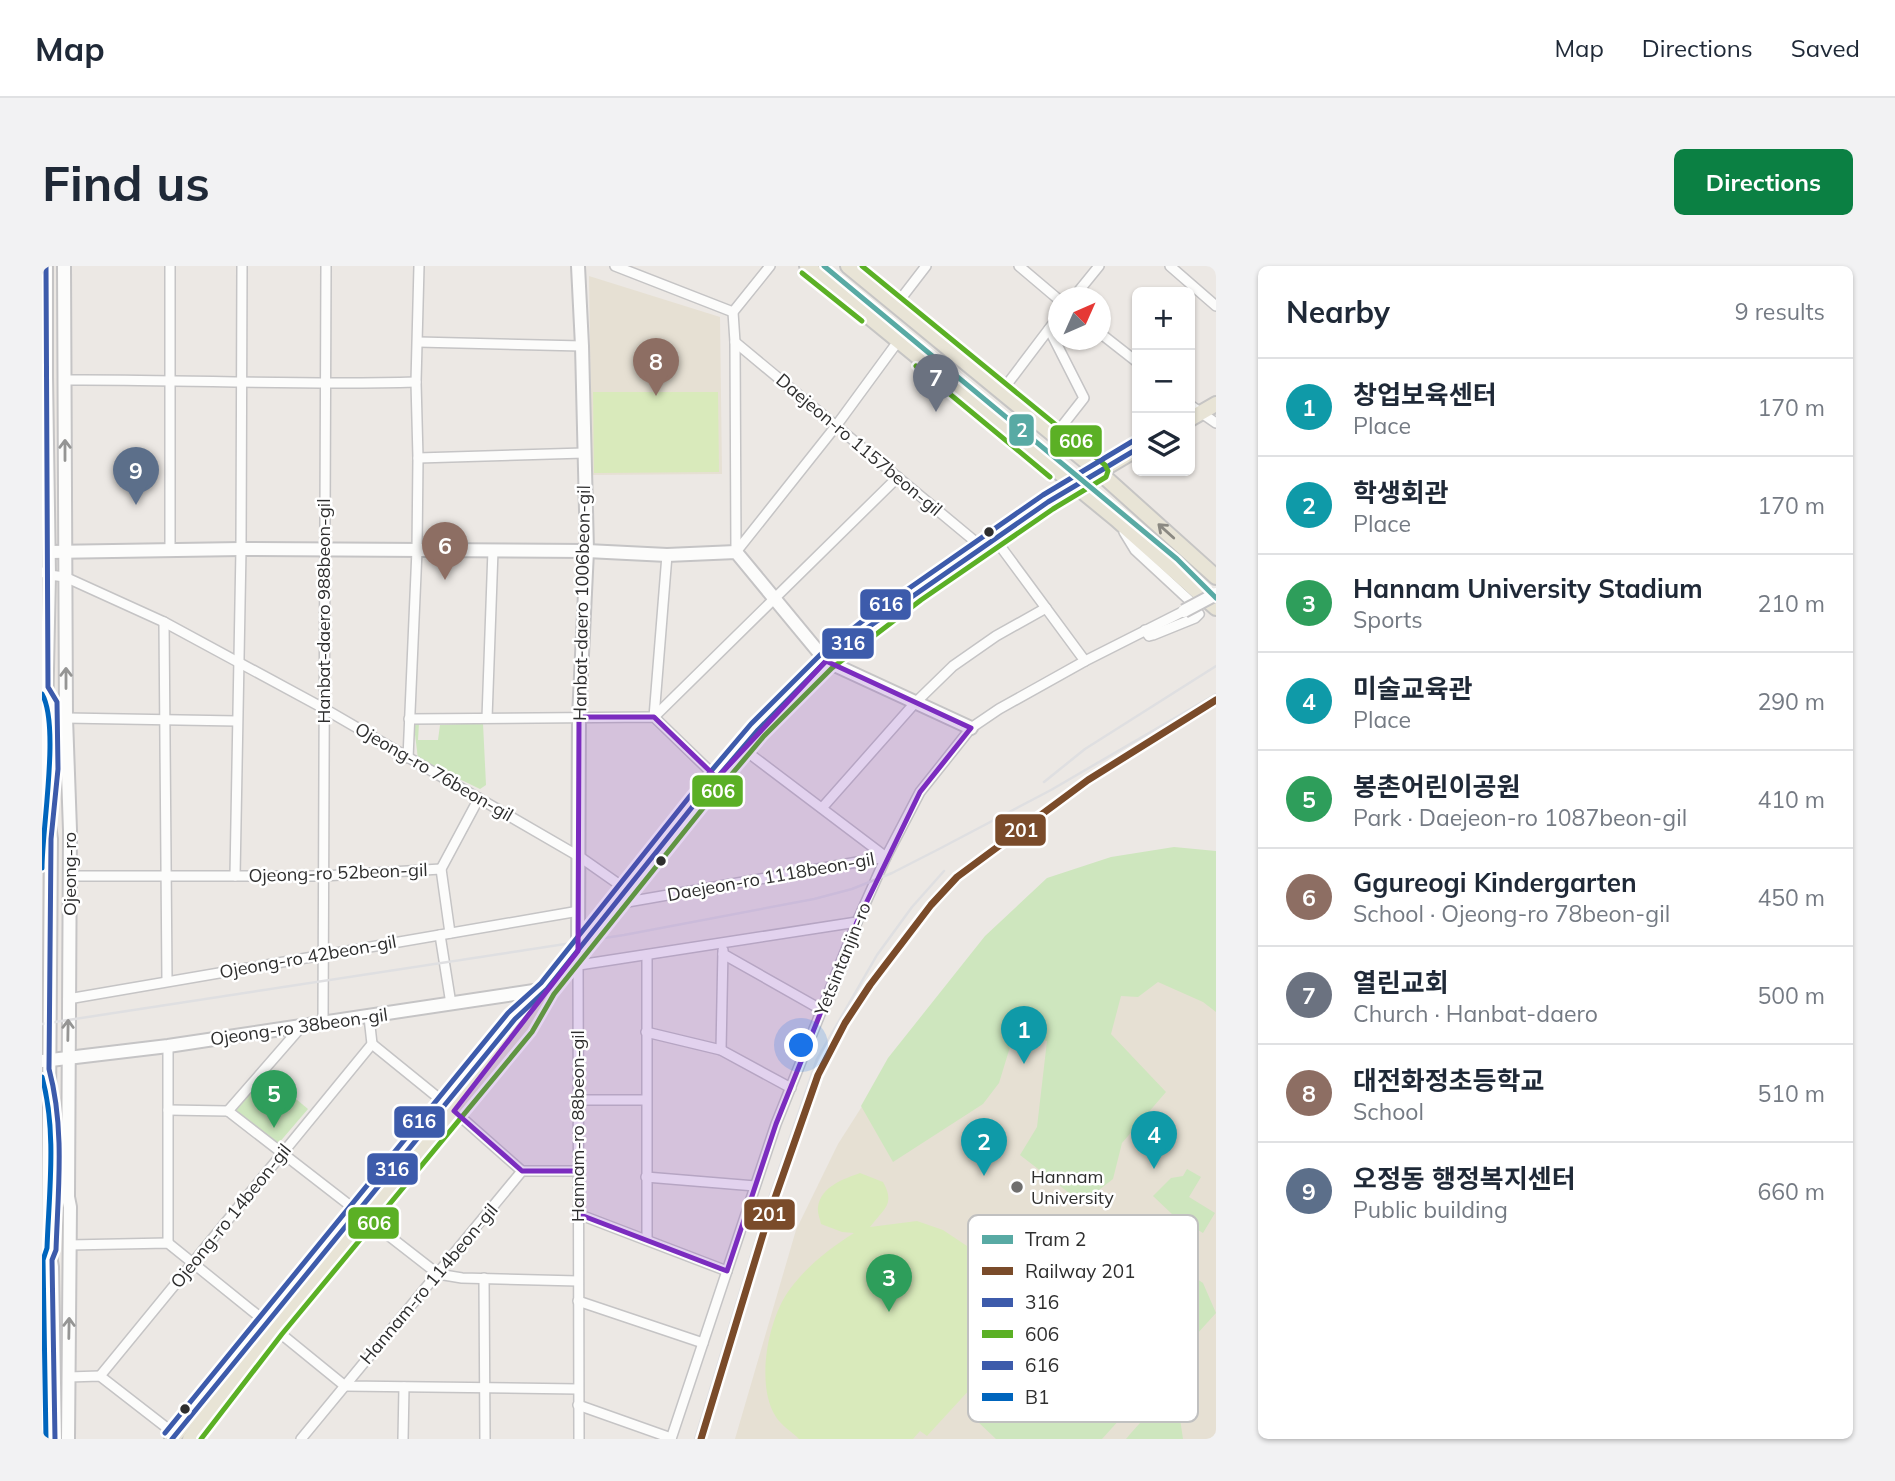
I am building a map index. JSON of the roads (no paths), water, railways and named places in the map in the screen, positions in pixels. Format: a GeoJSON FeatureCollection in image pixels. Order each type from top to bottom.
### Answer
{"type":"FeatureCollection","features":[{"type":"Feature","properties":{"kind":"main road","name":"Ojeong-ro"},"geometry":{"type":"LineString","coordinates":[[46,266],[45,1243],[52,1267],[51,1434]]}},
{"type":"Feature","properties":{"kind":"main road","name":"Ojeong-ro"},"geometry":{"type":"LineString","coordinates":[[64,266],[66,718],[70,876],[67,1059],[68,1439]]}},
{"type":"Feature","properties":{"kind":"main road","name":"Hanbat-daero 1006beon-gil"},"geometry":{"type":"LineString","coordinates":[[578,266],[587,551],[579,717],[579,958]]}},
{"type":"Feature","properties":{"kind":"main road"},"geometry":{"type":"LineString","coordinates":[[807,266],[1116,519],[1216,608]]}},
{"type":"Feature","properties":{"kind":"main road"},"geometry":{"type":"LineString","coordinates":[[848,266],[1099,472],[1216,577]]}},
{"type":"Feature","properties":{"kind":"main road"},"geometry":{"type":"LineString","coordinates":[[1195,411],[1216,404]]}},
{"type":"Feature","properties":{"kind":"main road"},"geometry":{"type":"LineString","coordinates":[[179,1438],[450,1108],[516,1019],[579,958],[615,904],[742,748],[826,662],[870,626],[995,539],[1132,452]]}},
{"type":"Feature","properties":{"kind":"main road"},"geometry":{"type":"LineString","coordinates":[[46,552],[241,549],[587,551],[667,555],[736,552],[826,662],[971,728]]}},
{"type":"Feature","properties":{"kind":"main road"},"geometry":{"type":"LineString","coordinates":[[1184,611],[1216,594]]}},
{"type":"Feature","properties":{"kind":"main road","name":"Ojeong-ro 38beon-gil"},"geometry":{"type":"LineString","coordinates":[[46,1061],[168,1046],[547,989]]}},
{"type":"Feature","properties":{"kind":"street"},"geometry":{"type":"LineString","coordinates":[[170,266],[170,551]]}},
{"type":"Feature","properties":{"kind":"street"},"geometry":{"type":"LineString","coordinates":[[238,662],[242,266]]}},
{"type":"Feature","properties":{"kind":"street","name":"Hanbat-daero 988beon-gil"},"geometry":{"type":"LineString","coordinates":[[323,1023],[326,266]]}},
{"type":"Feature","properties":{"kind":"street"},"geometry":{"type":"LineString","coordinates":[[408,758],[417,550],[416,382],[419,266]]}},
{"type":"Feature","properties":{"kind":"street"},"geometry":{"type":"LineString","coordinates":[[615,266],[733,312]]}},
{"type":"Feature","properties":{"kind":"street"},"geometry":{"type":"LineString","coordinates":[[736,552],[733,312],[770,266]]}},
{"type":"Feature","properties":{"kind":"street"},"geometry":{"type":"LineString","coordinates":[[896,305],[926,266]]}},
{"type":"Feature","properties":{"kind":"street"},"geometry":{"type":"LineString","coordinates":[[1019,266],[1048,290]]}},
{"type":"Feature","properties":{"kind":"street"},"geometry":{"type":"LineString","coordinates":[[1082,287],[1098,266]]}},
{"type":"Feature","properties":{"kind":"street"},"geometry":{"type":"LineString","coordinates":[[1170,266],[1216,306]]}},
{"type":"Feature","properties":{"kind":"street"},"geometry":{"type":"LineString","coordinates":[[1002,391],[1048,330]]}},
{"type":"Feature","properties":{"kind":"street"},"geometry":{"type":"LineString","coordinates":[[736,552],[836,426],[899,340]]}},
{"type":"Feature","properties":{"kind":"street"},"geometry":{"type":"LineString","coordinates":[[1111,341],[1132,358]]}},
{"type":"Feature","properties":{"kind":"street"},"geometry":{"type":"LineString","coordinates":[[418,342],[582,346]]}},
{"type":"Feature","properties":{"kind":"street","name":"Daejeon-ro 1157beon-gil"},"geometry":{"type":"LineString","coordinates":[[735,342],[983,548]]}},
{"type":"Feature","properties":{"kind":"street"},"geometry":{"type":"LineString","coordinates":[[1055,435],[1084,398],[1060,350]]}},
{"type":"Feature","properties":{"kind":"street"},"geometry":{"type":"LineString","coordinates":[[65,380],[242,380],[326,385],[416,382]]}},
{"type":"Feature","properties":{"kind":"street"},"geometry":{"type":"LineString","coordinates":[[1195,413],[1216,423]]}},
{"type":"Feature","properties":{"kind":"street"},"geometry":{"type":"LineString","coordinates":[[418,458],[584,453]]}},
{"type":"Feature","properties":{"kind":"street"},"geometry":{"type":"LineString","coordinates":[[653,717],[898,477]]}},
{"type":"Feature","properties":{"kind":"street"},"geometry":{"type":"LineString","coordinates":[[1116,519],[1135,550],[1189,600],[1199,614],[1149,636],[1145,630]]}},
{"type":"Feature","properties":{"kind":"street"},"geometry":{"type":"LineString","coordinates":[[995,539],[1085,661]]}},
{"type":"Feature","properties":{"kind":"street"},"geometry":{"type":"LineString","coordinates":[[487,718],[493,550]]}},
{"type":"Feature","properties":{"kind":"street"},"geometry":{"type":"LineString","coordinates":[[653,717],[667,555]]}},
{"type":"Feature","properties":{"kind":"street","name":"Ojeong-ro 76beon-gil"},"geometry":{"type":"LineString","coordinates":[[46,573],[65,577],[164,622],[323,708],[580,857],[627,890]]}},
{"type":"Feature","properties":{"kind":"street"},"geometry":{"type":"LineString","coordinates":[[822,808],[914,704],[953,666],[996,636],[1046,608]]}},
{"type":"Feature","properties":{"kind":"street","name":"Yetsintanjin-ro"},"geometry":{"type":"LineString","coordinates":[[671,1438],[755,1186],[791,1088],[857,922],[886,856],[920,792],[971,728],[999,709],[1085,661],[1184,611]]}},
{"type":"Feature","properties":{"kind":"street"},"geometry":{"type":"LineString","coordinates":[[164,622],[167,981]]}},
{"type":"Feature","properties":{"kind":"street","name":"Ojeong-ro 52beon-gil"},"geometry":{"type":"LineString","coordinates":[[235,876],[238,662]]}},
{"type":"Feature","properties":{"kind":"street"},"geometry":{"type":"LineString","coordinates":[[409,719],[653,717],[717,778]]}},
{"type":"Feature","properties":{"kind":"street"},"geometry":{"type":"LineString","coordinates":[[66,718],[237,722]]}},
{"type":"Feature","properties":{"kind":"street"},"geometry":{"type":"LineString","coordinates":[[742,748],[886,856]]}},
{"type":"Feature","properties":{"kind":"street"},"geometry":{"type":"LineString","coordinates":[[451,1004],[441,869],[479,798]]}},
{"type":"Feature","properties":{"kind":"street","name":"Daejeon-ro 1118beon-gil"},"geometry":{"type":"LineString","coordinates":[[615,904],[886,856]]}},
{"type":"Feature","properties":{"kind":"street","name":"Ojeong-ro 52beon-gil"},"geometry":{"type":"LineString","coordinates":[[70,876],[323,876],[441,869]]}},
{"type":"Feature","properties":{"kind":"street","name":"Ojeong-ro 42beon-gil"},"geometry":{"type":"LineString","coordinates":[[68,999],[579,911]]}},
{"type":"Feature","properties":{"kind":"street"},"geometry":{"type":"LineString","coordinates":[[579,958],[647,955],[857,922]]}},
{"type":"Feature","properties":{"kind":"street"},"geometry":{"type":"LineString","coordinates":[[720,1050],[724,943]]}},
{"type":"Feature","properties":{"kind":"street"},"geometry":{"type":"LineString","coordinates":[[723,954],[822,1010]]}},
{"type":"Feature","properties":{"kind":"street"},"geometry":{"type":"LineString","coordinates":[[647,955],[647,1240]]}},
{"type":"Feature","properties":{"kind":"street","name":"Hannam-ro 88beon-gil"},"geometry":{"type":"LineString","coordinates":[[579,958],[579,1439]]}},
{"type":"Feature","properties":{"kind":"street"},"geometry":{"type":"LineString","coordinates":[[369,1017],[372,1044],[522,1171],[577,1171]]}},
{"type":"Feature","properties":{"kind":"street"},"geometry":{"type":"LineString","coordinates":[[228,1111],[302,1026]]}},
{"type":"Feature","properties":{"kind":"street"},"geometry":{"type":"LineString","coordinates":[[646,1032],[720,1050],[791,1088]]}},
{"type":"Feature","properties":{"kind":"street","name":"Ojeong-ro 14beon-gil"},"geometry":{"type":"LineString","coordinates":[[100,1376],[372,1044]]}},
{"type":"Feature","properties":{"kind":"street"},"geometry":{"type":"LineString","coordinates":[[168,1046],[169,1243]]}},
{"type":"Feature","properties":{"kind":"street"},"geometry":{"type":"LineString","coordinates":[[577,1100],[646,1100]]}},
{"type":"Feature","properties":{"kind":"street"},"geometry":{"type":"LineString","coordinates":[[168,1110],[228,1111],[438,1274],[578,1281]]}},
{"type":"Feature","properties":{"kind":"street","name":"Hannam-ro 114beon-gil"},"geometry":{"type":"LineString","coordinates":[[301,1439],[522,1171]]}},
{"type":"Feature","properties":{"kind":"street"},"geometry":{"type":"LineString","coordinates":[[646,1177],[755,1186]]}},
{"type":"Feature","properties":{"kind":"street"},"geometry":{"type":"LineString","coordinates":[[578,1214],[727,1271]]}},
{"type":"Feature","properties":{"kind":"street"},"geometry":{"type":"LineString","coordinates":[[69,1245],[169,1243],[345,1386],[578,1389]]}},
{"type":"Feature","properties":{"kind":"street"},"geometry":{"type":"LineString","coordinates":[[484,1278],[485,1439]]}},
{"type":"Feature","properties":{"kind":"street"},"geometry":{"type":"LineString","coordinates":[[578,1301],[704,1343]]}},
{"type":"Feature","properties":{"kind":"street"},"geometry":{"type":"LineString","coordinates":[[68,1377],[100,1376],[179,1438]]}},
{"type":"Feature","properties":{"kind":"street"},"geometry":{"type":"LineString","coordinates":[[403,1439],[404,1387]]}},
{"type":"Feature","properties":{"kind":"street"},"geometry":{"type":"LineString","coordinates":[[578,1405],[671,1438]]}},
{"type":"Feature","properties":{"kind":"railway"},"geometry":{"type":"LineString","coordinates":[[1044,782],[1085,749],[1216,666]]}},
{"type":"Feature","properties":{"kind":"railway"},"geometry":{"type":"LineString","coordinates":[[42,1024],[624,935],[814,899],[852,889],[892,873],[1051,790],[1216,694]]}},
{"type":"Feature","properties":{"kind":"railway"},"geometry":{"type":"LineString","coordinates":[[695,1439],[763,1216],[817,1059],[877,955],[912,907],[944,871]]}},
{"type":"Feature","properties":{"kind":"tram line","name":"2"},"geometry":{"type":"LineString","coordinates":[[824,266],[1177,559],[1216,598]]}},
{"type":"Feature","properties":{"kind":"rail line","name":"201"},"geometry":{"type":"LineString","coordinates":[[701,1439],[768,1218],[818,1075],[845,1023],[870,985],[931,905],[957,877],[1088,780],[1216,700]]}},
{"type":"Feature","properties":{"kind":"place","name":"대전화정초등학교"},"geometry":{"type":"Point","coordinates":[656,396]}},
{"type":"Feature","properties":{"kind":"place","name":"열린교회"},"geometry":{"type":"Point","coordinates":[936,412]}},
{"type":"Feature","properties":{"kind":"place","name":"오정동 행정복지센터"},"geometry":{"type":"Point","coordinates":[136,505]}},
{"type":"Feature","properties":{"kind":"place","name":"Ggureogi Kindergarten"},"geometry":{"type":"Point","coordinates":[445,580]}},
{"type":"Feature","properties":{"kind":"place","name":"창업보육센터"},"geometry":{"type":"Point","coordinates":[1024,1064]}},
{"type":"Feature","properties":{"kind":"place","name":"봉촌어린이공원"},"geometry":{"type":"Point","coordinates":[274,1128]}},
{"type":"Feature","properties":{"kind":"place","name":"미술교육관"},"geometry":{"type":"Point","coordinates":[1154,1169]}},
{"type":"Feature","properties":{"kind":"place","name":"학생회관"},"geometry":{"type":"Point","coordinates":[984,1176]}},
{"type":"Feature","properties":{"kind":"place","name":"Hannam University"},"geometry":{"type":"Point","coordinates":[1017,1187]}},
{"type":"Feature","properties":{"kind":"place","name":"Hannam University Stadium"},"geometry":{"type":"Point","coordinates":[889,1312]}}]}
